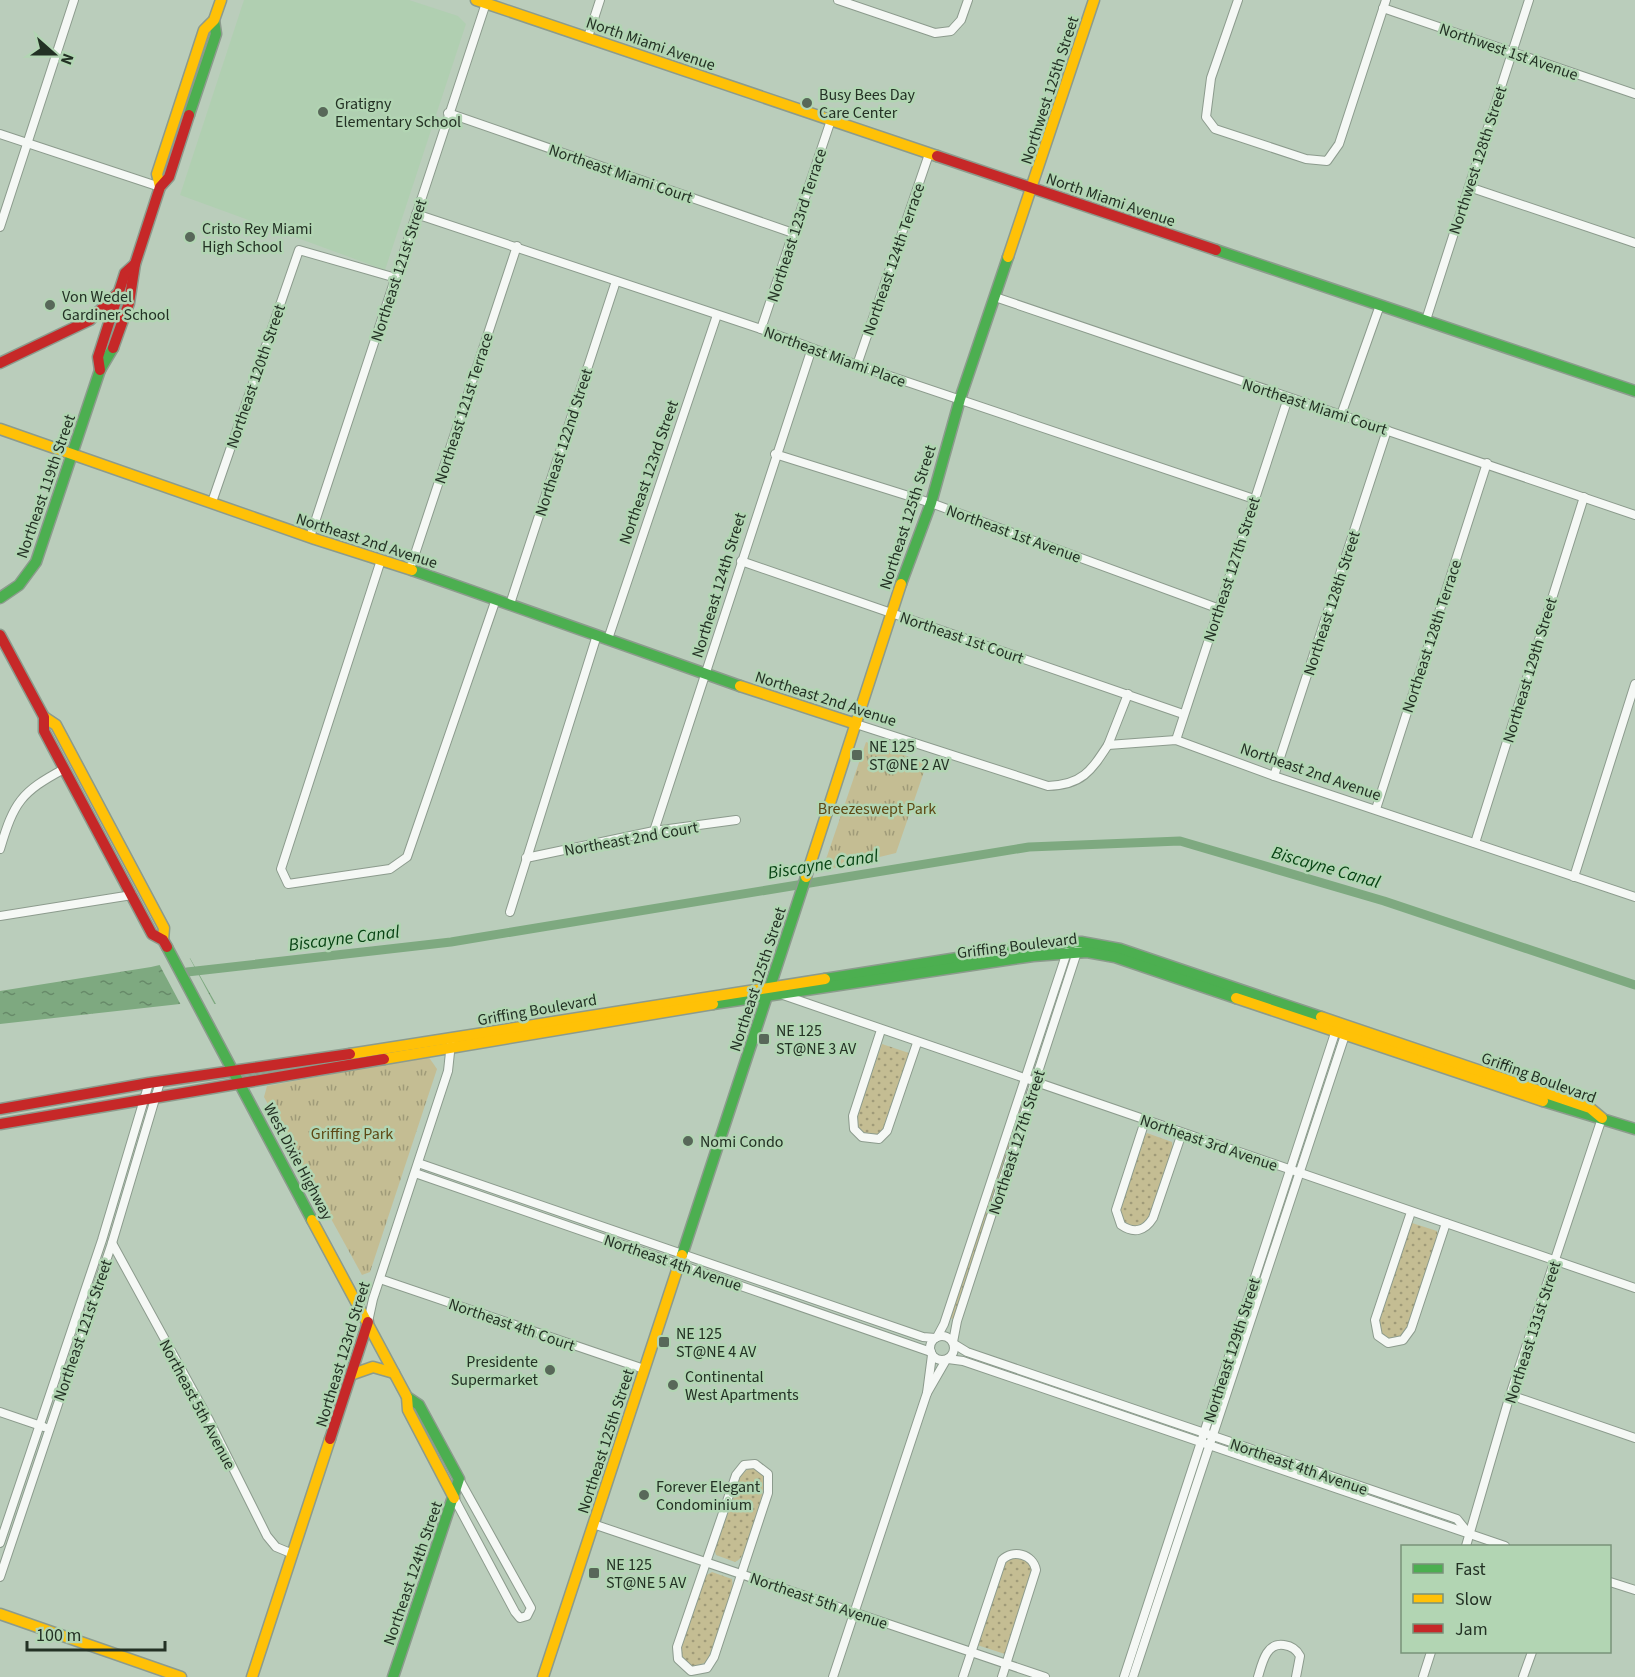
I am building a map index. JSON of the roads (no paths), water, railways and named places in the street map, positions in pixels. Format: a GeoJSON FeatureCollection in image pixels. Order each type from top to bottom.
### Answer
{"type":"FeatureCollection","features":[{"type":"Feature","properties":{"kind":"main road","name":"Northeast 119th Street"},"geometry":{"type":"LineString","coordinates":[[0,598],[19,585],[33,569],[100,370],[109,361],[136,277],[135,264],[160,187],[169,177],[213,45],[216,34],[214,20],[220,0]]}},
{"type":"Feature","properties":{"kind":"main road","name":"Northwest 125th Street"},"geometry":{"type":"LineString","coordinates":[[1032,189],[1094,0]]}},
{"type":"Feature","properties":{"kind":"main road","name":"North Miami Avenue"},"geometry":{"type":"LineString","coordinates":[[481,2],[1635,391]]}},
{"type":"Feature","properties":{"kind":"main road","name":"Northeast 125th Street"},"geometry":{"type":"LineString","coordinates":[[543,1677],[769,992],[891,612],[931,503],[960,399],[1032,189]]}},
{"type":"Feature","properties":{"kind":"main road","name":"Northeast 119th Street"},"geometry":{"type":"LineString","coordinates":[[100,370],[98,357],[125,273],[135,264]]}},
{"type":"Feature","properties":{"kind":"main road"},"geometry":{"type":"LineString","coordinates":[[0,363],[90,320],[119,292]]}},
{"type":"Feature","properties":{"kind":"main road","name":"Northeast 2nd Avenue"},"geometry":{"type":"LineString","coordinates":[[0,429],[310,537],[410,569],[707,675],[856,724]]}},
{"type":"Feature","properties":{"kind":"main road","name":"West Dixie Highway"},"geometry":{"type":"LineString","coordinates":[[0,635],[44,717],[56,725],[78,765],[164,928],[163,940]]}},
{"type":"Feature","properties":{"kind":"main road","name":"West Dixie Highway"},"geometry":{"type":"LineString","coordinates":[[44,717],[44,731],[153,934],[163,940],[242,1084],[368,1322],[406,1397],[408,1410],[454,1498]]}},
{"type":"Feature","properties":{"kind":"main road","name":"Griffing Boulevard"},"geometry":{"type":"LineString","coordinates":[[769,992],[783,995],[1074,947]]}},
{"type":"Feature","properties":{"kind":"main road","name":"Griffing Boulevard"},"geometry":{"type":"LineString","coordinates":[[0,1124],[242,1084],[452,1043],[645,1010],[1074,947],[1120,949],[1201,981],[1342,1029],[1590,1108],[1602,1118],[1635,1129]]}},
{"type":"Feature","properties":{"kind":"main road","name":"Griffing Boulevard"},"geometry":{"type":"LineString","coordinates":[[0,1109],[154,1083],[452,1043]]}},
{"type":"Feature","properties":{"kind":"main road","name":"Northeast 123rd Street"},"geometry":{"type":"LineString","coordinates":[[252,1677],[353,1374],[368,1322]]}},
{"type":"Feature","properties":{"kind":"main road"},"geometry":{"type":"LineString","coordinates":[[353,1374],[368,1367],[394,1373]]}},
{"type":"Feature","properties":{"kind":"main road","name":"West Dixie Highway"},"geometry":{"type":"LineString","coordinates":[[406,1397],[419,1405],[459,1479]]}},
{"type":"Feature","properties":{"kind":"main road","name":"Northeast 124th Street"},"geometry":{"type":"LineString","coordinates":[[393,1677],[459,1479]]}},
{"type":"Feature","properties":{"kind":"main road"},"geometry":{"type":"LineString","coordinates":[[1,1615],[181,1677]]}},
{"type":"Feature","properties":{"kind":"street"},"geometry":{"type":"LineString","coordinates":[[0,227],[74,0]]}},
{"type":"Feature","properties":{"kind":"street"},"geometry":{"type":"LineString","coordinates":[[588,37],[600,0]]}},
{"type":"Feature","properties":{"kind":"street"},"geometry":{"type":"LineString","coordinates":[[842,1],[935,33],[951,31],[961,20],[968,0]]}},
{"type":"Feature","properties":{"kind":"street"},"geometry":{"type":"LineString","coordinates":[[1238,0],[1211,78],[1206,117],[1215,129],[1306,159],[1327,160],[1339,144],[1384,4]]}},
{"type":"Feature","properties":{"kind":"street","name":"Northwest 128th Street"},"geometry":{"type":"LineString","coordinates":[[1426,320],[1529,0]]}},
{"type":"Feature","properties":{"kind":"street","name":"Northeast 121st Street"},"geometry":{"type":"LineString","coordinates":[[310,537],[396,278],[481,2]]}},
{"type":"Feature","properties":{"kind":"street","name":"Northwest 1st Avenue"},"geometry":{"type":"LineString","coordinates":[[1384,4],[1512,53],[1635,94]]}},
{"type":"Feature","properties":{"kind":"street","name":"Northeast Miami Court"},"geometry":{"type":"LineString","coordinates":[[448,113],[793,233]]}},
{"type":"Feature","properties":{"kind":"street","name":"Northeast 123rd Terrace"},"geometry":{"type":"LineString","coordinates":[[761,329],[831,120]]}},
{"type":"Feature","properties":{"kind":"street"},"geometry":{"type":"LineString","coordinates":[[0,134],[160,187]]}},
{"type":"Feature","properties":{"kind":"street","name":"Northeast 124th Terrace"},"geometry":{"type":"LineString","coordinates":[[857,365],[929,153]]}},
{"type":"Feature","properties":{"kind":"street"},"geometry":{"type":"LineString","coordinates":[[1469,187],[1635,243]]}},
{"type":"Feature","properties":{"kind":"street","name":"Northeast Miami Place"},"geometry":{"type":"LineString","coordinates":[[416,214],[761,329],[857,365],[1254,499]]}},
{"type":"Feature","properties":{"kind":"street","name":"Northeast 121st Terrace"},"geometry":{"type":"LineString","coordinates":[[410,569],[516,246]]}},
{"type":"Feature","properties":{"kind":"street","name":"Northeast 120th Street"},"geometry":{"type":"LineString","coordinates":[[212,502],[299,250],[396,278]]}},
{"type":"Feature","properties":{"kind":"street","name":"Northeast 122nd Street"},"geometry":{"type":"LineString","coordinates":[[510,604],[616,281]]}},
{"type":"Feature","properties":{"kind":"street","name":"Northeast Miami Court"},"geometry":{"type":"LineString","coordinates":[[995,297],[1635,515]]}},
{"type":"Feature","properties":{"kind":"street"},"geometry":{"type":"LineString","coordinates":[[1341,415],[1380,305]]}},
{"type":"Feature","properties":{"kind":"street","name":"Northeast 123rd Street"},"geometry":{"type":"LineString","coordinates":[[510,912],[526,858],[602,637],[717,315]]}},
{"type":"Feature","properties":{"kind":"street","name":"Northeast 124th Street"},"geometry":{"type":"LineString","coordinates":[[654,831],[707,675],[775,454],[812,348]]}},
{"type":"Feature","properties":{"kind":"street","name":"Northeast 127th Street"},"geometry":{"type":"LineString","coordinates":[[1176,740],[1217,608],[1288,398]]}},
{"type":"Feature","properties":{"kind":"street","name":"Northeast 128th Street"},"geometry":{"type":"LineString","coordinates":[[1274,776],[1387,430]]}},
{"type":"Feature","properties":{"kind":"street","name":"Northeast 1st Avenue"},"geometry":{"type":"LineString","coordinates":[[775,454],[931,503],[1217,608]]}},
{"type":"Feature","properties":{"kind":"street","name":"Northeast 128th Terrace"},"geometry":{"type":"LineString","coordinates":[[1376,809],[1487,463]]}},
{"type":"Feature","properties":{"kind":"street","name":"Northeast 129th Street"},"geometry":{"type":"LineString","coordinates":[[1475,843],[1584,497]]}},
{"type":"Feature","properties":{"kind":"street"},"geometry":{"type":"LineString","coordinates":[[381,560],[280,869],[288,884],[390,868],[407,857],[496,599]]}},
{"type":"Feature","properties":{"kind":"street","name":"Northeast 1st Court"},"geometry":{"type":"LineString","coordinates":[[741,561],[1183,714]]}},
{"type":"Feature","properties":{"kind":"street"},"geometry":{"type":"LineString","coordinates":[[1574,877],[1635,684]]}},
{"type":"Feature","properties":{"kind":"street"},"geometry":{"type":"LineString","coordinates":[[1108,745],[1128,694]]}},
{"type":"Feature","properties":{"kind":"street","name":"Northeast 2nd Avenue"},"geometry":{"type":"LineString","coordinates":[[856,724],[1048,786],[1069,786],[1093,769],[1108,745],[1176,740],[1274,776],[1635,897]]}},
{"type":"Feature","properties":{"kind":"street"},"geometry":{"type":"LineString","coordinates":[[0,849],[16,804],[36,783],[64,769]]}},
{"type":"Feature","properties":{"kind":"street","name":"Northeast 2nd Court"},"geometry":{"type":"LineString","coordinates":[[526,858],[654,831],[736,820]]}},
{"type":"Feature","properties":{"kind":"street"},"geometry":{"type":"LineString","coordinates":[[0,916],[132,895]]}},
{"type":"Feature","properties":{"kind":"street","name":"Northeast 127th Street"},"geometry":{"type":"LineString","coordinates":[[936,1338],[944,1324],[1025,1080],[1074,947]]}},
{"type":"Feature","properties":{"kind":"street","name":"Northeast 127th Street"},"geometry":{"type":"LineString","coordinates":[[953,1343],[955,1329],[1035,1083],[1074,947]]}},
{"type":"Feature","properties":{"kind":"street","name":"Northeast 3rd Avenue"},"geometry":{"type":"LineString","coordinates":[[783,995],[1635,1288]]}},
{"type":"Feature","properties":{"kind":"street","name":"Northeast 129th Street"},"geometry":{"type":"LineString","coordinates":[[1124,1677],[1205,1444],[1342,1029]]}},
{"type":"Feature","properties":{"kind":"street"},"geometry":{"type":"LineString","coordinates":[[881,1030],[853,1116],[854,1129],[862,1137],[879,1139],[887,1131],[917,1042]]}},
{"type":"Feature","properties":{"kind":"street","name":"Northeast 123rd Street"},"geometry":{"type":"LineString","coordinates":[[368,1322],[450,1064],[452,1043]]}},
{"type":"Feature","properties":{"kind":"street","name":"Northeast 121st Street"},"geometry":{"type":"LineString","coordinates":[[0,1543],[112,1243],[157,1099],[154,1083]]}},
{"type":"Feature","properties":{"kind":"street","name":"Northeast 121st Street"},"geometry":{"type":"LineString","coordinates":[[0,1577],[43,1444],[44,1427],[145,1100],[154,1083]]}},
{"type":"Feature","properties":{"kind":"street","name":"Northeast 131st Street"},"geometry":{"type":"LineString","coordinates":[[1466,1545],[1510,1395],[1602,1118]]}},
{"type":"Feature","properties":{"kind":"street"},"geometry":{"type":"LineString","coordinates":[[1145,1121],[1116,1210],[1116,1216],[1121,1225],[1132,1231],[1145,1228],[1153,1218],[1182,1133]]}},
{"type":"Feature","properties":{"kind":"street","name":"Northeast 4th Avenue"},"geometry":{"type":"LineString","coordinates":[[418,1163],[931,1354]]}},
{"type":"Feature","properties":{"kind":"street","name":"Northeast 4th Avenue"},"geometry":{"type":"LineString","coordinates":[[415,1173],[680,1259],[813,1299],[923,1337],[936,1338]]}},
{"type":"Feature","properties":{"kind":"street"},"geometry":{"type":"LineString","coordinates":[[1411,1212],[1374,1320],[1378,1336],[1388,1342],[1403,1340],[1411,1329],[1446,1223]]}},
{"type":"Feature","properties":{"kind":"street","name":"Northeast 5th Avenue"},"geometry":{"type":"LineString","coordinates":[[112,1243],[209,1420],[267,1536],[276,1547],[293,1554]]}},
{"type":"Feature","properties":{"kind":"street","name":"Northeast 4th Court"},"geometry":{"type":"LineString","coordinates":[[380,1279],[644,1369]]}},
{"type":"Feature","properties":{"kind":"street"},"geometry":{"type":"LineString","coordinates":[[809,1309],[813,1299]]}},
{"type":"Feature","properties":{"kind":"street"},"geometry":{"type":"LineString","coordinates":[[833,1677],[927,1393],[947,1359],[953,1354],[953,1343],[948,1337],[936,1338],[930,1346],[927,1393]]}},
{"type":"Feature","properties":{"kind":"street","name":"Northeast 4th Avenue"},"geometry":{"type":"LineString","coordinates":[[953,1343],[967,1352],[1457,1519],[1470,1535]]}},
{"type":"Feature","properties":{"kind":"street"},"geometry":{"type":"LineString","coordinates":[[931,1354],[938,1360],[947,1359]]}},
{"type":"Feature","properties":{"kind":"street","name":"Northeast 4th Avenue"},"geometry":{"type":"LineString","coordinates":[[947,1359],[963,1361],[1502,1545]]}},
{"type":"Feature","properties":{"kind":"street"},"geometry":{"type":"LineString","coordinates":[[1510,1395],[1635,1438]]}},
{"type":"Feature","properties":{"kind":"street"},"geometry":{"type":"LineString","coordinates":[[0,1412],[44,1427]]}},
{"type":"Feature","properties":{"kind":"street","name":"Northeast 129th Street"},"geometry":{"type":"LineString","coordinates":[[1133,1677],[1205,1444]]}},
{"type":"Feature","properties":{"kind":"street"},"geometry":{"type":"LineString","coordinates":[[755,1464],[765,1470],[769,1485],[711,1663],[702,1670],[691,1671],[678,1659],[678,1647],[706,1562],[736,1475],[744,1465],[755,1464]]}},
{"type":"Feature","properties":{"kind":"street","name":"West Dixie Highway"},"geometry":{"type":"LineString","coordinates":[[454,1498],[515,1612],[520,1618],[527,1616],[531,1611],[530,1604],[459,1479]]}},
{"type":"Feature","properties":{"kind":"street","name":"Northeast 5th Avenue"},"geometry":{"type":"LineString","coordinates":[[593,1524],[1045,1677]]}},
{"type":"Feature","properties":{"kind":"street"},"geometry":{"type":"LineString","coordinates":[[963,1677],[1002,1560],[1011,1554],[1018,1554],[1032,1560],[1036,1570],[1002,1677]]}},
{"type":"Feature","properties":{"kind":"street"},"geometry":{"type":"LineString","coordinates":[[1611,1582],[1635,1590]]}},
{"type":"Feature","properties":{"kind":"street"},"geometry":{"type":"LineString","coordinates":[[1258,1677],[1266,1654],[1282,1644],[1295,1650],[1300,1656],[1296,1677]]}},
{"type":"Feature","properties":{"kind":"street"},"geometry":{"type":"LineString","coordinates":[[1423,1677],[1431,1653]]}},
{"type":"Feature","properties":{"kind":"street"},"geometry":{"type":"LineString","coordinates":[[1523,1677],[1532,1653]]}},
{"type":"Feature","properties":{"kind":"water"},"geometry":{"type":"Polygon","coordinates":[[[190,958],[216,1004],[180,1004],[0,1024],[0,991],[151,967],[190,958]]]}},
{"type":"Feature","properties":{"kind":"waterway","name":"Biscayne Canal"},"geometry":{"type":"LineString","coordinates":[[187,972],[451,942],[1029,847],[1180,841],[1384,901],[1635,985]]}},
{"type":"Feature","properties":{"kind":"place","name":"Busy Bees Day Care Center"},"geometry":{"type":"Point","coordinates":[807,103]}},
{"type":"Feature","properties":{"kind":"place","name":"Gratigny Elementary School"},"geometry":{"type":"Point","coordinates":[323,112]}},
{"type":"Feature","properties":{"kind":"place","name":"Cristo Rey Miami High School"},"geometry":{"type":"Point","coordinates":[190,237]}},
{"type":"Feature","properties":{"kind":"place","name":"Von Wedel Gardiner School"},"geometry":{"type":"Point","coordinates":[50,305]}},
{"type":"Feature","properties":{"kind":"place","name":"NE 125 ST@NE 2 AV"},"geometry":{"type":"Point","coordinates":[857,755]}},
{"type":"Feature","properties":{"kind":"place","name":"NE 125 ST@NE 3 AV"},"geometry":{"type":"Point","coordinates":[764,1039]}},
{"type":"Feature","properties":{"kind":"place","name":"Nomi Condo"},"geometry":{"type":"Point","coordinates":[688,1141]}},
{"type":"Feature","properties":{"kind":"place","name":"NE 125 ST@NE 4 AV"},"geometry":{"type":"Point","coordinates":[664,1342]}},
{"type":"Feature","properties":{"kind":"place","name":"Presidente Supermarket"},"geometry":{"type":"Point","coordinates":[550,1370]}},
{"type":"Feature","properties":{"kind":"place","name":"Continental West Apartments"},"geometry":{"type":"Point","coordinates":[673,1385]}},
{"type":"Feature","properties":{"kind":"place","name":"Forever Elegant Condominium"},"geometry":{"type":"Point","coordinates":[644,1495]}},
{"type":"Feature","properties":{"kind":"place","name":"NE 125 ST@NE 5 AV"},"geometry":{"type":"Point","coordinates":[594,1573]}},
{"type":"Feature","properties":{"kind":"park label","name":"Breezeswept Park"},"geometry":{"type":"Point","coordinates":[877,808]}},
{"type":"Feature","properties":{"kind":"park label","name":"Griffing Park"},"geometry":{"type":"Point","coordinates":[352,1133]}}]}
